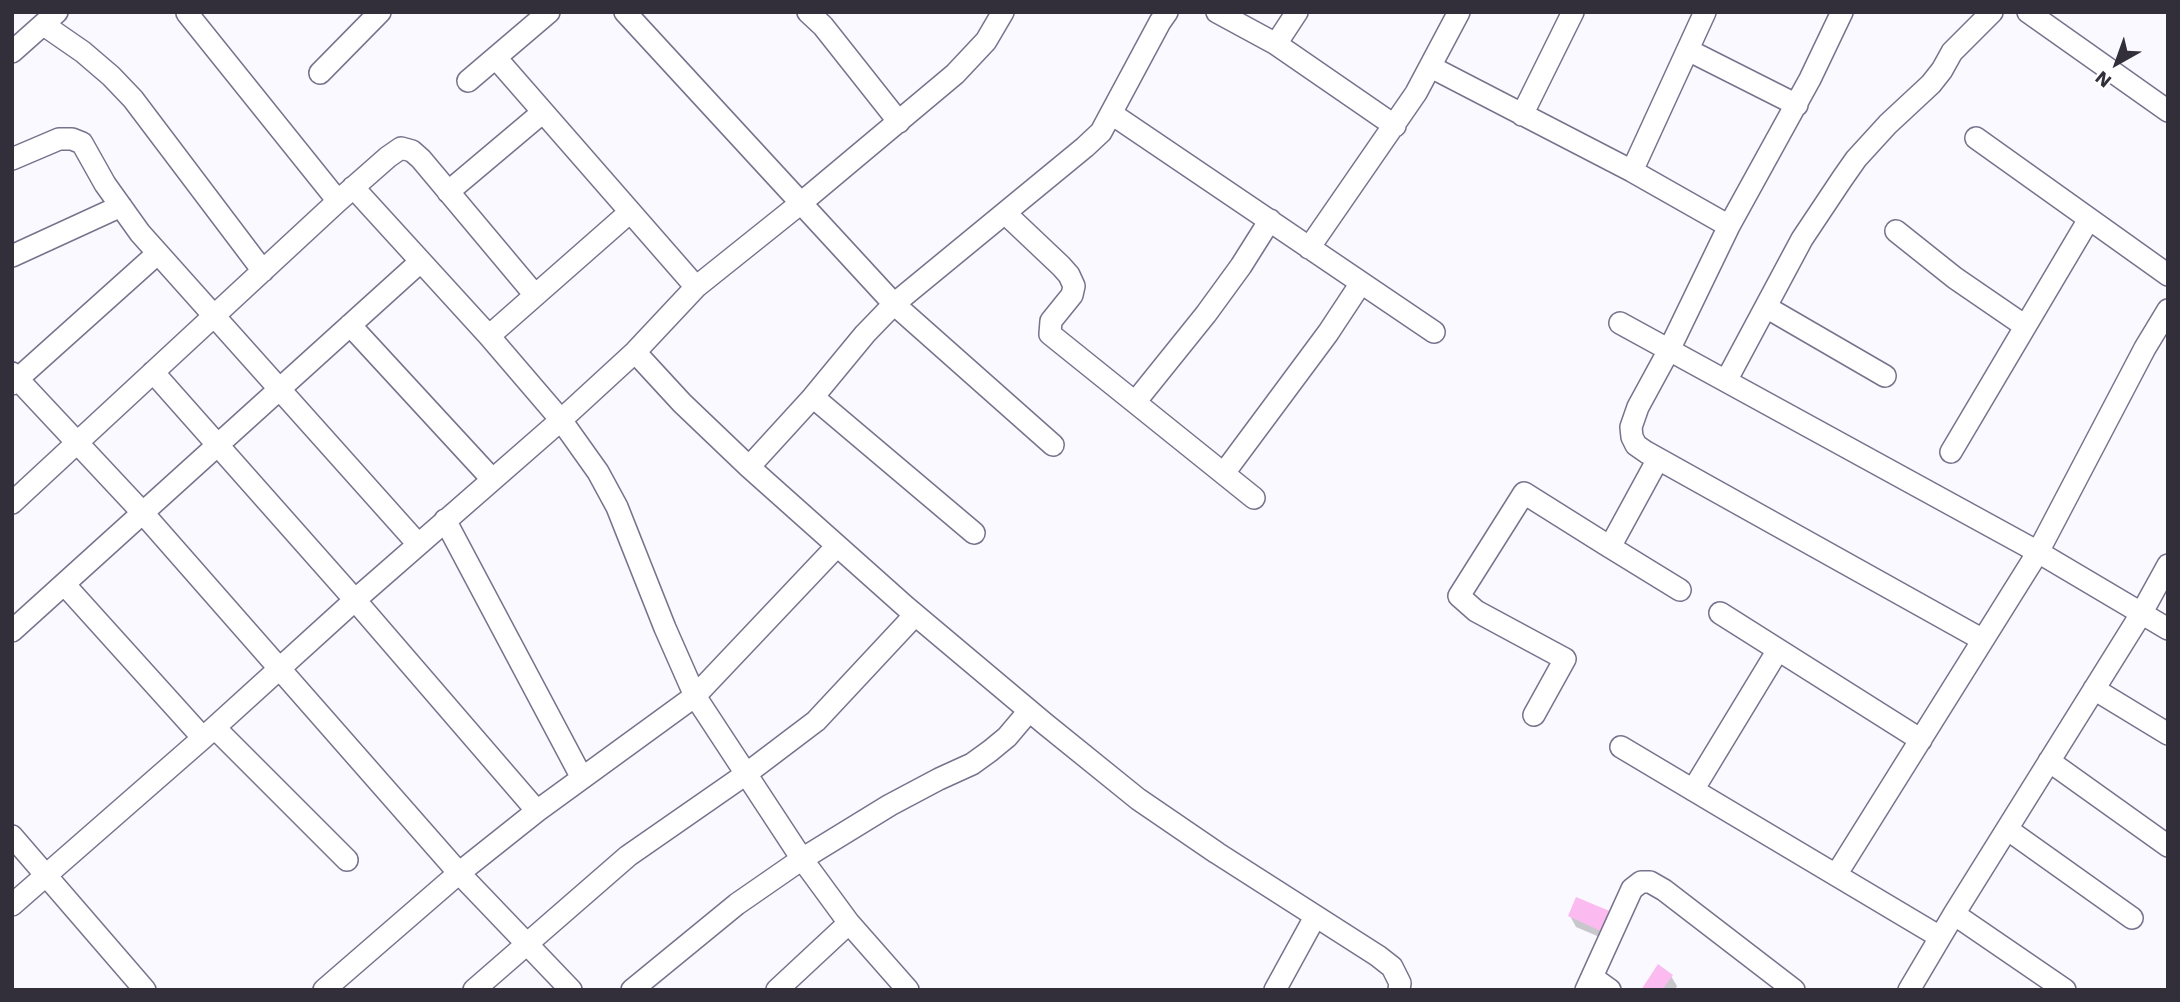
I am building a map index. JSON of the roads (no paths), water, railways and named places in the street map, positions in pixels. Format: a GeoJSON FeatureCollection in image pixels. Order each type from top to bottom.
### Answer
{"type":"FeatureCollection","features":[{"type":"Feature","properties":{"kind":"street"},"geometry":{"type":"LineString","coordinates":[[320,73],[380,12]]}},
{"type":"Feature","properties":{"kind":"street"},"geometry":{"type":"LineString","coordinates":[[468,81],[549,12]]}},
{"type":"Feature","properties":{"kind":"street"},"geometry":{"type":"LineString","coordinates":[[625,12],[894,304],[1053,445]]}},
{"type":"Feature","properties":{"kind":"street"},"geometry":{"type":"LineString","coordinates":[[12,905],[561,420],[635,352],[696,287],[955,74],[986,41],[1003,12]]}},
{"type":"Feature","properties":{"kind":"street"},"geometry":{"type":"LineString","coordinates":[[749,467],[894,304],[1101,132],[1167,12]]}},
{"type":"Feature","properties":{"kind":"street"},"geometry":{"type":"LineString","coordinates":[[1217,12],[1276,44],[1395,126]]}},
{"type":"Feature","properties":{"kind":"street"},"geometry":{"type":"LineString","coordinates":[[1276,44],[1297,12]]}},
{"type":"Feature","properties":{"kind":"street"},"geometry":{"type":"LineString","coordinates":[[1309,248],[1395,126],[1430,68],[1459,12]]}},
{"type":"Feature","properties":{"kind":"street"},"geometry":{"type":"LineString","coordinates":[[1522,116],[1573,12]]}},
{"type":"Feature","properties":{"kind":"street"},"geometry":{"type":"LineString","coordinates":[[1632,171],[1705,12]]}},
{"type":"Feature","properties":{"kind":"street"},"geometry":{"type":"LineString","coordinates":[[1842,12],[1797,105],[1729,226],[1638,407],[1632,437],[1636,445],[1658,459],[1983,640]]}},
{"type":"Feature","properties":{"kind":"street"},"geometry":{"type":"LineString","coordinates":[[1726,381],[1802,239],[1856,159],[1888,124],[1931,84],[1952,52],[1992,12]]}},
{"type":"Feature","properties":{"kind":"street"},"geometry":{"type":"LineString","coordinates":[[2028,12],[2168,111]]}},
{"type":"Feature","properties":{"kind":"street"},"geometry":{"type":"LineString","coordinates":[[187,13],[345,194],[420,262],[489,336],[561,420],[598,472],[617,507],[695,696],[802,859],[849,923],[908,990]]}},
{"type":"Feature","properties":{"kind":"street"},"geometry":{"type":"LineString","coordinates":[[821,17],[899,122]]}},
{"type":"Feature","properties":{"kind":"street"},"geometry":{"type":"LineString","coordinates":[[12,52],[51,19],[133,99],[262,271]]}},
{"type":"Feature","properties":{"kind":"street"},"geometry":{"type":"LineString","coordinates":[[1688,50],[1797,105]]}},
{"type":"Feature","properties":{"kind":"street"},"geometry":{"type":"LineString","coordinates":[[496,58],[696,287]]}},
{"type":"Feature","properties":{"kind":"street"},"geometry":{"type":"LineString","coordinates":[[1430,68],[1632,171],[1729,226]]}},
{"type":"Feature","properties":{"kind":"street"},"geometry":{"type":"LineString","coordinates":[[448,191],[543,112]]}},
{"type":"Feature","properties":{"kind":"street"},"geometry":{"type":"LineString","coordinates":[[1112,114],[1434,332]]}},
{"type":"Feature","properties":{"kind":"street"},"geometry":{"type":"LineString","coordinates":[[1976,138],[2168,275]]}},
{"type":"Feature","properties":{"kind":"street"},"geometry":{"type":"LineString","coordinates":[[12,159],[59,139],[72,139],[82,143],[140,233],[418,544]]}},
{"type":"Feature","properties":{"kind":"street"},"geometry":{"type":"LineString","coordinates":[[12,503],[345,194],[401,148],[412,151],[422,159],[536,295]]}},
{"type":"Feature","properties":{"kind":"street"},"geometry":{"type":"LineString","coordinates":[[12,256],[121,206]]}},
{"type":"Feature","properties":{"kind":"street"},"geometry":{"type":"LineString","coordinates":[[489,336],[630,212]]}},
{"type":"Feature","properties":{"kind":"street"},"geometry":{"type":"LineString","coordinates":[[1005,213],[1061,266],[1074,286],[1072,295],[1051,321],[1050,334],[1254,498]]}},
{"type":"Feature","properties":{"kind":"street"},"geometry":{"type":"LineString","coordinates":[[1951,452],[2089,219]]}},
{"type":"Feature","properties":{"kind":"street"},"geometry":{"type":"LineString","coordinates":[[1136,401],[1206,314],[1270,220]]}},
{"type":"Feature","properties":{"kind":"street"},"geometry":{"type":"LineString","coordinates":[[1896,231],[1955,278],[2025,326]]}},
{"type":"Feature","properties":{"kind":"street"},"geometry":{"type":"LineString","coordinates":[[158,253],[14,378],[142,512],[459,873],[571,990]]}},
{"type":"Feature","properties":{"kind":"street"},"geometry":{"type":"LineString","coordinates":[[12,631],[420,262]]}},
{"type":"Feature","properties":{"kind":"street"},"geometry":{"type":"LineString","coordinates":[[1224,473],[1328,333],[1361,283]]}},
{"type":"Feature","properties":{"kind":"street"},"geometry":{"type":"LineString","coordinates":[[1766,307],[1885,376]]}},
{"type":"Feature","properties":{"kind":"street"},"geometry":{"type":"LineString","coordinates":[[1836,875],[2038,552],[2168,310]]}},
{"type":"Feature","properties":{"kind":"street"},"geometry":{"type":"LineString","coordinates":[[1620,323],[2038,552],[2168,629]]}},
{"type":"Feature","properties":{"kind":"street"},"geometry":{"type":"LineString","coordinates":[[350,325],[492,479]]}},
{"type":"Feature","properties":{"kind":"street"},"geometry":{"type":"LineString","coordinates":[[635,352],[749,467],[915,615],[1029,711],[1138,799],[1378,956],[1392,967],[1400,983],[1399,990]]}},
{"type":"Feature","properties":{"kind":"street"},"geometry":{"type":"LineString","coordinates":[[153,372],[537,811]]}},
{"type":"Feature","properties":{"kind":"street"},"geometry":{"type":"LineString","coordinates":[[813,397],[974,533]]}},
{"type":"Feature","properties":{"kind":"street"},"geometry":{"type":"LineString","coordinates":[[1610,547],[1658,459]]}},
{"type":"Feature","properties":{"kind":"street"},"geometry":{"type":"LineString","coordinates":[[1534,715],[1565,659],[1476,611],[1459,596],[1524,493],[1679,590]]}},
{"type":"Feature","properties":{"kind":"street"},"geometry":{"type":"LineString","coordinates":[[445,520],[582,778]]}},
{"type":"Feature","properties":{"kind":"street"},"geometry":{"type":"LineString","coordinates":[[324,990],[459,873],[537,811],[695,696],[837,546]]}},
{"type":"Feature","properties":{"kind":"street"},"geometry":{"type":"LineString","coordinates":[[1909,990],[2141,614],[2168,565]]}},
{"type":"Feature","properties":{"kind":"street"},"geometry":{"type":"LineString","coordinates":[[64,584],[209,733],[347,860]]}},
{"type":"Feature","properties":{"kind":"street"},"geometry":{"type":"LineString","coordinates":[[1720,613],[1921,740]]}},
{"type":"Feature","properties":{"kind":"street"},"geometry":{"type":"LineString","coordinates":[[474,990],[628,856],[746,774],[816,721],[915,615]]}},
{"type":"Feature","properties":{"kind":"street"},"geometry":{"type":"LineString","coordinates":[[1693,790],[1778,650]]}},
{"type":"Feature","properties":{"kind":"street"},"geometry":{"type":"LineString","coordinates":[[2094,689],[2168,734]]}},
{"type":"Feature","properties":{"kind":"street"},"geometry":{"type":"LineString","coordinates":[[632,990],[737,904],[802,859],[890,805],[972,764],[1007,737],[1029,711]]}},
{"type":"Feature","properties":{"kind":"street"},"geometry":{"type":"LineString","coordinates":[[1620,747],[1940,937]]}},
{"type":"Feature","properties":{"kind":"street"},"geometry":{"type":"LineString","coordinates":[[2049,761],[2168,846]]}},
{"type":"Feature","properties":{"kind":"street"},"geometry":{"type":"LineString","coordinates":[[2007,829],[2132,918]]}},
{"type":"Feature","properties":{"kind":"street"},"geometry":{"type":"LineString","coordinates":[[12,836],[145,990]]}},
{"type":"Feature","properties":{"kind":"street"},"geometry":{"type":"LineString","coordinates":[[1610,990],[1589,983],[1632,889],[1642,882],[1650,882],[1664,890],[1794,990]]}},
{"type":"Feature","properties":{"kind":"street"},"geometry":{"type":"LineString","coordinates":[[1954,914],[2064,989]]}},
{"type":"Feature","properties":{"kind":"street"},"geometry":{"type":"LineString","coordinates":[[1275,990],[1315,917]]}},
{"type":"Feature","properties":{"kind":"street"},"geometry":{"type":"LineString","coordinates":[[777,990],[849,923]]}}]}
